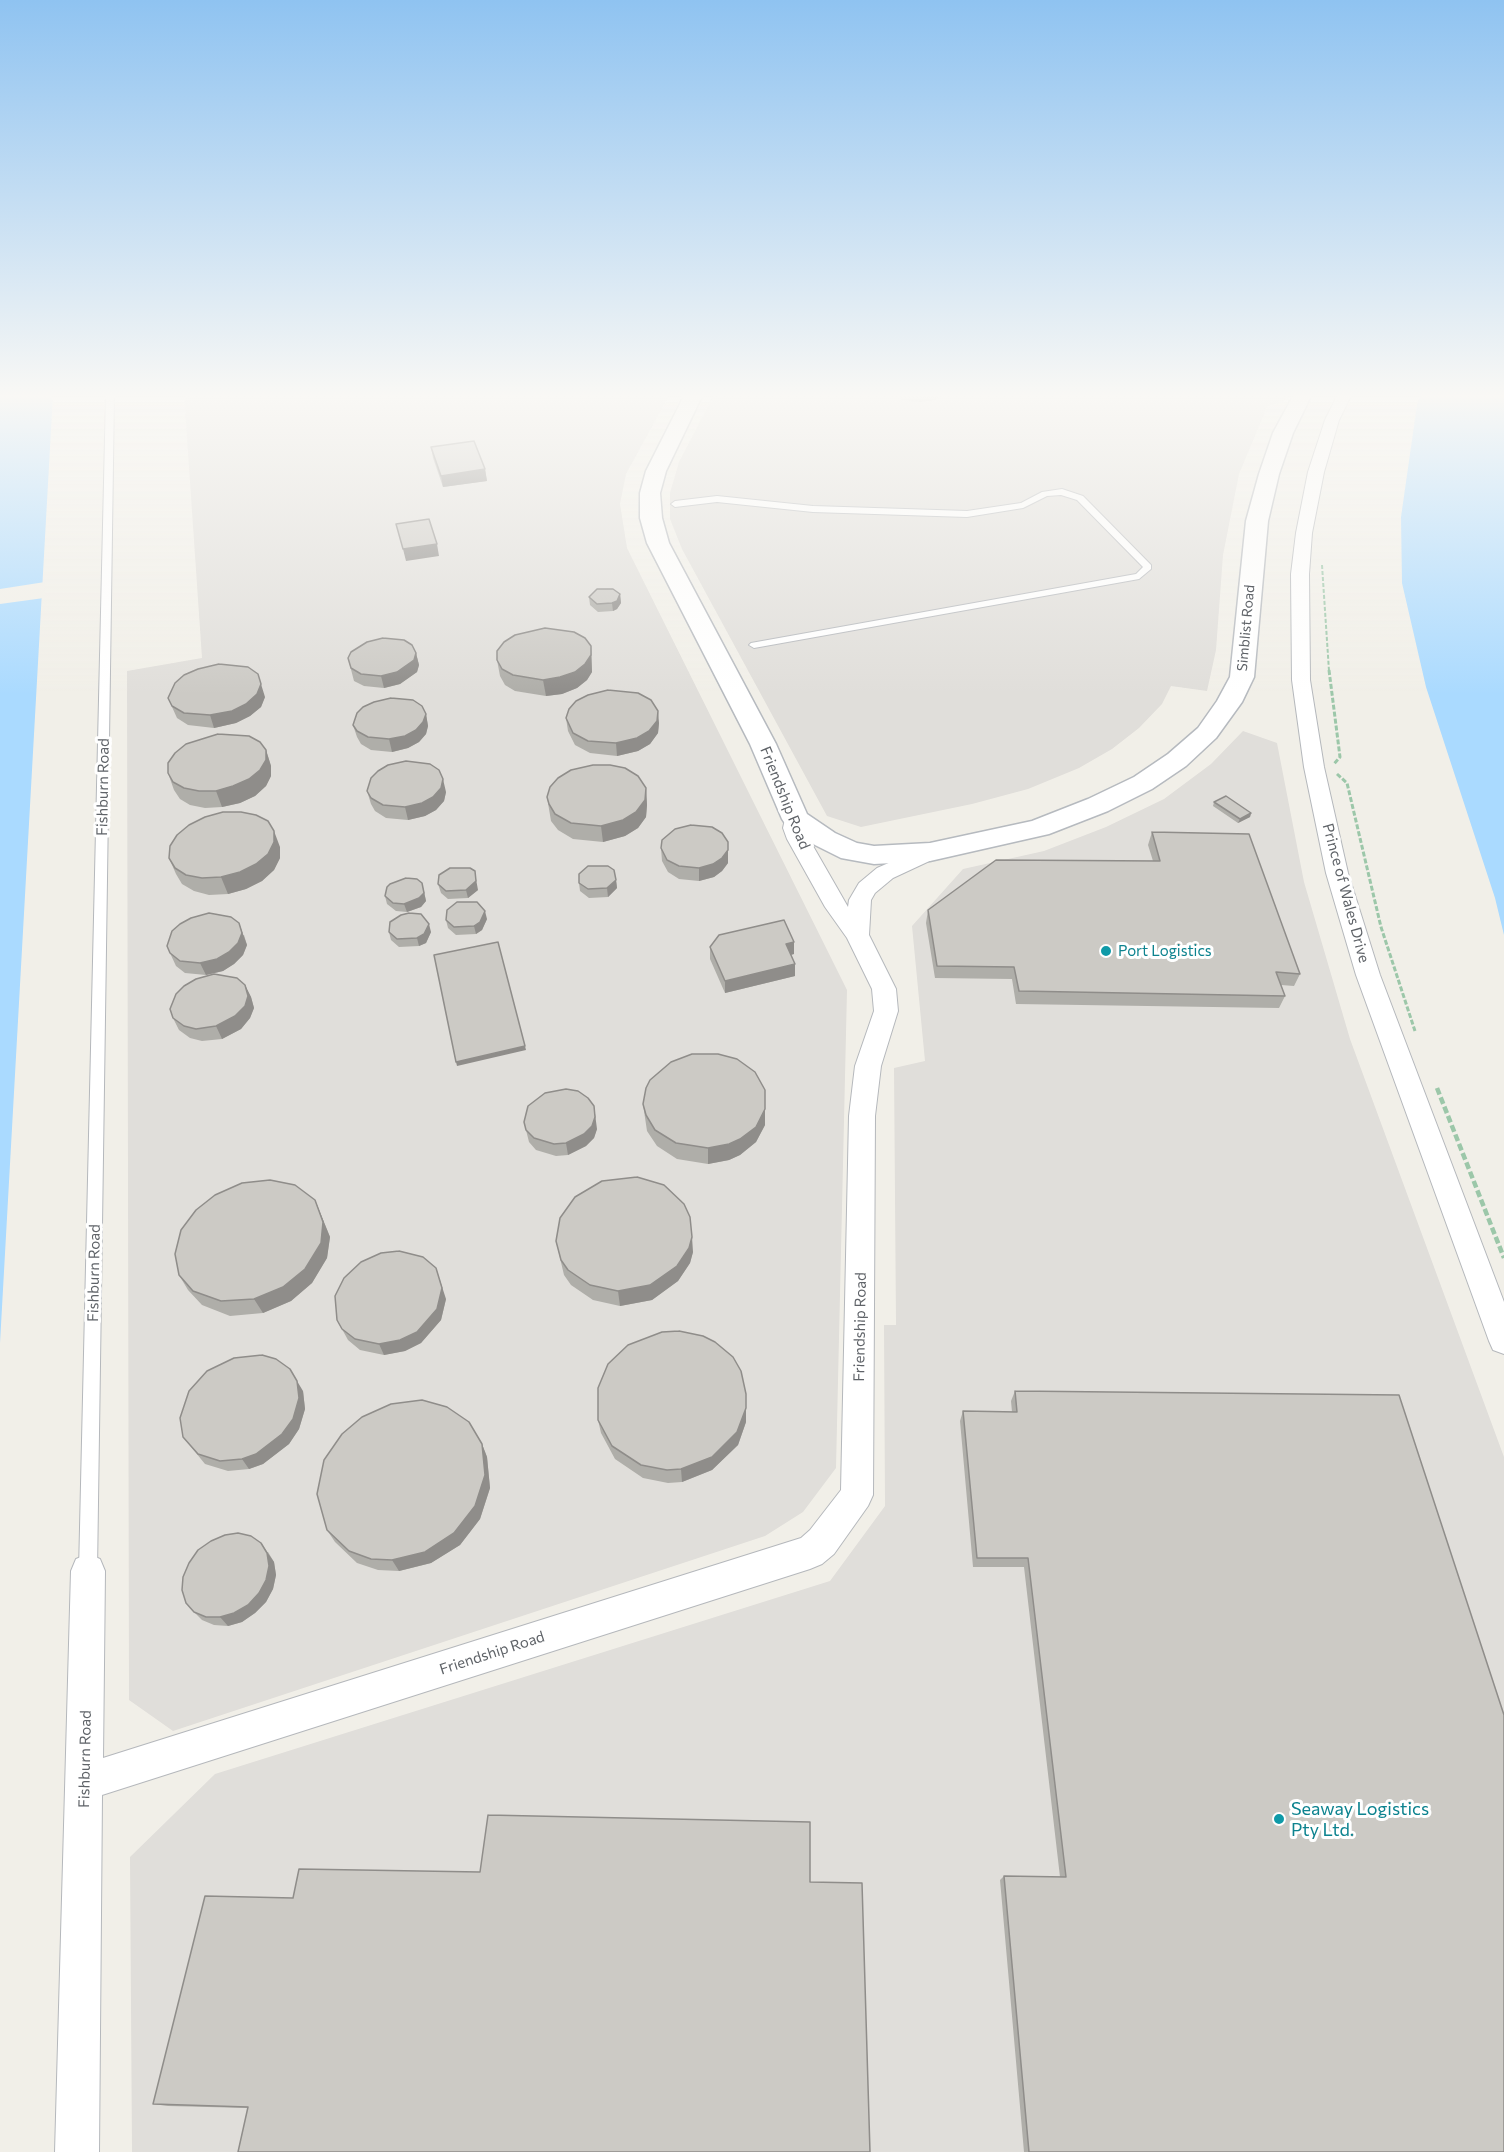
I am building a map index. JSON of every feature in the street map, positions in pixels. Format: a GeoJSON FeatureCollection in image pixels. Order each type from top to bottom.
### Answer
{"type":"FeatureCollection","features":[{"type":"Feature","properties":{"kind":"street","name":"Friendship Road"},"geometry":{"type":"LineString","coordinates":[[84,1782],[810,1552],[822,1542],[857,1495],[862,1116],[868,1066],[886,1011],[884,989],[856,935],[836,907],[798,839],[794,828],[796,819],[763,744],[668,566],[654,530],[650,494]]}},
{"type":"Feature","properties":{"kind":"street","name":"Simblist Road"},"geometry":{"type":"LineString","coordinates":[[796,819],[825,839],[851,851],[874,855],[930,852],[1039,828],[1098,805],[1143,783],[1177,760],[1207,733],[1229,702],[1242,677],[1257,521],[1264,494]]}},
{"type":"Feature","properties":{"kind":"street","name":"Prince of Wales Drive"},"geometry":{"type":"LineString","coordinates":[[1312,494],[1304,533],[1300,574],[1301,680],[1314,767],[1337,873],[1368,975],[1504,1341]]}},
{"type":"Feature","properties":{"kind":"street","name":"Simblist Road"},"geometry":{"type":"LineString","coordinates":[[856,935],[860,900],[867,888],[885,873],[930,852]]}},
{"type":"Feature","properties":{"kind":"street","name":"Fishburn Road"},"geometry":{"type":"LineString","coordinates":[[77,2152],[88,1571]]}},
{"type":"Feature","properties":{"kind":"lane","name":"Fishburn Road"},"geometry":{"type":"LineString","coordinates":[[88,1571],[108,494]]}},
{"type":"Feature","properties":{"kind":"lane"},"geometry":{"type":"LineString","coordinates":[[675,504],[717,499],[813,509],[967,514],[1023,506],[1044,494]]}},
{"type":"Feature","properties":{"kind":"lane"},"geometry":{"type":"LineString","coordinates":[[754,645],[1139,576],[1148,567],[1080,498],[1069,494]]}},
{"type":"Feature","properties":{"kind":"path"},"geometry":{"type":"LineString","coordinates":[[1322,558],[1323,602],[1330,683],[1341,757],[1334,762],[1337,775],[1347,783],[1381,927],[1416,1033]]}},
{"type":"Feature","properties":{"kind":"path"},"geometry":{"type":"LineString","coordinates":[[1435,1083],[1504,1258]]}},
{"type":"Feature","properties":{"kind":"shaded area"},"geometry":{"type":"Polygon","coordinates":[[[191,494],[622,494],[620,504],[627,548],[847,990],[836,1468],[803,1512],[765,1536],[173,1731],[129,1700],[127,671],[202,658],[191,494]]]}},
{"type":"Feature","properties":{"kind":"shaded area"},"geometry":{"type":"Polygon","coordinates":[[[670,494],[1235,494],[1223,555],[1216,650],[1207,691],[1171,686],[1162,704],[1139,728],[1112,749],[1079,768],[1028,789],[972,804],[861,827],[827,816],[682,549],[670,519],[670,494]]]}},
{"type":"Feature","properties":{"kind":"shaded area"},"geometry":{"type":"Polygon","coordinates":[[[1243,731],[1277,743],[1304,882],[1350,1039],[1504,1457],[1504,2152],[132,2152],[130,1857],[215,1774],[830,1581],[885,1506],[884,1325],[896,1325],[894,1068],[925,1061],[912,926],[963,869],[1044,851],[1106,827],[1164,799],[1211,764],[1243,731]]]}},
{"type":"Feature","properties":{"kind":"water"},"geometry":{"type":"Polygon","coordinates":[[[0,494],[47,494],[0,1343],[0,494]]]}},
{"type":"Feature","properties":{"kind":"water"},"geometry":{"type":"Polygon","coordinates":[[[1404,494],[1504,494],[1504,935],[1495,898],[1426,687],[1402,583],[1401,517],[1404,494]]]}},
{"type":"Feature","properties":{"kind":"pier"},"geometry":{"type":"Polygon","coordinates":[[[45,582],[44,598],[0,604],[0,589],[45,582]]]}},
{"type":"Feature","properties":{"kind":"building"},"geometry":{"type":"Polygon","coordinates":[[[429,519],[437,544],[403,549],[396,524],[429,519]]]}},
{"type":"Feature","properties":{"kind":"building"},"geometry":{"type":"Polygon","coordinates":[[[597,589],[613,589],[620,594],[617,601],[597,604],[589,597],[597,589]]]}},
{"type":"Feature","properties":{"kind":"building"},"geometry":{"type":"Polygon","coordinates":[[[545,628],[574,632],[585,638],[591,646],[591,655],[585,664],[575,672],[543,680],[513,675],[502,669],[497,660],[497,651],[504,642],[515,635],[545,628]]]}},
{"type":"Feature","properties":{"kind":"building"},"geometry":{"type":"Polygon","coordinates":[[[383,638],[404,640],[412,645],[416,653],[414,660],[397,672],[381,676],[361,674],[351,668],[348,658],[351,652],[367,642],[383,638]]]}},
{"type":"Feature","properties":{"kind":"building"},"geometry":{"type":"Polygon","coordinates":[[[219,664],[248,667],[258,674],[261,684],[257,694],[246,704],[232,711],[210,715],[184,713],[172,706],[168,698],[175,683],[184,675],[219,664]]]}},
{"type":"Feature","properties":{"kind":"building"},"geometry":{"type":"Polygon","coordinates":[[[608,690],[638,693],[651,700],[658,711],[657,721],[649,731],[637,738],[616,743],[588,741],[573,733],[566,718],[569,709],[576,701],[588,695],[608,690]]]}},
{"type":"Feature","properties":{"kind":"building"},"geometry":{"type":"Polygon","coordinates":[[[391,698],[413,700],[422,706],[426,714],[416,730],[405,736],[389,739],[368,737],[357,731],[353,725],[357,713],[363,707],[391,698]]]}},
{"type":"Feature","properties":{"kind":"building"},"geometry":{"type":"Polygon","coordinates":[[[218,734],[249,736],[260,742],[266,750],[266,760],[260,770],[249,779],[216,791],[184,788],[173,782],[168,773],[168,763],[175,753],[186,744],[218,734]]]}},
{"type":"Feature","properties":{"kind":"building"},"geometry":{"type":"Polygon","coordinates":[[[406,761],[430,764],[439,770],[443,779],[441,788],[433,797],[422,803],[405,807],[383,805],[371,798],[367,791],[371,778],[388,765],[406,761]]]}},
{"type":"Feature","properties":{"kind":"building"},"geometry":{"type":"Polygon","coordinates":[[[593,765],[625,768],[638,776],[646,788],[645,800],[636,812],[623,820],[601,826],[571,823],[555,814],[547,797],[550,787],[558,778],[571,770],[593,765]]]}},
{"type":"Feature","properties":{"kind":"building"},"geometry":{"type":"Polygon","coordinates":[[[1226,796],[1251,813],[1240,819],[1214,802],[1226,796]]]}},
{"type":"Feature","properties":{"kind":"building"},"geometry":{"type":"Polygon","coordinates":[[[223,812],[256,815],[268,821],[274,831],[274,842],[268,854],[256,864],[240,872],[221,877],[202,878],[186,875],[175,868],[169,858],[170,846],[177,835],[189,825],[205,817],[223,812]]]}},
{"type":"Feature","properties":{"kind":"building"},"geometry":{"type":"Polygon","coordinates":[[[691,825],[712,827],[722,833],[728,842],[728,850],[722,858],[713,864],[699,868],[679,866],[667,860],[661,848],[662,840],[675,829],[691,825]]]}},
{"type":"Feature","properties":{"kind":"building","name":"Port Logistics"},"geometry":{"type":"Polygon","coordinates":[[[1152,832],[1249,834],[1300,974],[1276,972],[1285,996],[1019,991],[1014,967],[937,966],[928,910],[996,860],[1160,861],[1152,832]]]}},
{"type":"Feature","properties":{"kind":"building"},"geometry":{"type":"Polygon","coordinates":[[[588,866],[608,866],[614,870],[616,880],[607,888],[588,889],[579,883],[579,874],[588,866]]]}},
{"type":"Feature","properties":{"kind":"building"},"geometry":{"type":"Polygon","coordinates":[[[450,868],[470,868],[475,871],[476,881],[466,890],[446,891],[438,884],[439,875],[450,868]]]}},
{"type":"Feature","properties":{"kind":"building"},"geometry":{"type":"Polygon","coordinates":[[[406,878],[417,879],[422,883],[424,893],[419,898],[404,904],[393,903],[385,896],[387,887],[406,878]]]}},
{"type":"Feature","properties":{"kind":"building"},"geometry":{"type":"Polygon","coordinates":[[[457,902],[477,902],[485,911],[480,922],[474,926],[454,927],[446,920],[447,910],[457,902]]]}},
{"type":"Feature","properties":{"kind":"building"},"geometry":{"type":"Polygon","coordinates":[[[209,913],[231,917],[239,923],[242,933],[238,943],[217,959],[200,963],[180,961],[170,953],[167,946],[172,931],[191,918],[209,913]]]}},
{"type":"Feature","properties":{"kind":"building"},"geometry":{"type":"Polygon","coordinates":[[[409,913],[421,914],[429,924],[424,934],[417,938],[397,939],[389,932],[390,922],[409,913]]]}},
{"type":"Feature","properties":{"kind":"building"},"geometry":{"type":"Polygon","coordinates":[[[784,920],[794,942],[786,944],[795,964],[725,981],[710,947],[719,935],[784,920]]]}},
{"type":"Feature","properties":{"kind":"building"},"geometry":{"type":"Polygon","coordinates":[[[498,942],[525,1046],[456,1062],[434,955],[498,942]]]}},
{"type":"Feature","properties":{"kind":"building"},"geometry":{"type":"Polygon","coordinates":[[[214,974],[237,978],[245,985],[248,996],[245,1006],[235,1016],[216,1026],[196,1029],[184,1026],[173,1018],[170,1009],[176,994],[196,979],[214,974]]]}},
{"type":"Feature","properties":{"kind":"building"},"geometry":{"type":"Polygon","coordinates":[[[692,1054],[718,1054],[737,1059],[755,1072],[765,1090],[765,1109],[756,1127],[740,1139],[729,1144],[708,1148],[676,1143],[655,1130],[646,1115],[643,1104],[650,1080],[671,1062],[692,1054]]]}},
{"type":"Feature","properties":{"kind":"building"},"geometry":{"type":"Polygon","coordinates":[[[566,1089],[578,1091],[594,1106],[595,1117],[592,1126],[584,1134],[566,1143],[554,1144],[534,1138],[526,1130],[524,1122],[528,1106],[545,1093],[566,1089]]]}},
{"type":"Feature","properties":{"kind":"building"},"geometry":{"type":"Polygon","coordinates":[[[637,1177],[664,1185],[684,1204],[690,1217],[692,1237],[689,1248],[677,1266],[650,1285],[618,1291],[590,1285],[568,1270],[561,1260],[556,1241],[560,1218],[575,1197],[602,1181],[637,1177]]]}},
{"type":"Feature","properties":{"kind":"building"},"geometry":{"type":"Polygon","coordinates":[[[270,1180],[295,1185],[315,1200],[323,1222],[321,1243],[305,1269],[283,1287],[254,1299],[221,1301],[193,1291],[179,1275],[175,1254],[181,1230],[196,1210],[215,1195],[242,1183],[270,1180]]]}},
{"type":"Feature","properties":{"kind":"building"},"geometry":{"type":"Polygon","coordinates":[[[399,1251],[423,1257],[436,1268],[442,1288],[437,1309],[417,1332],[400,1340],[379,1344],[355,1339],[342,1329],[337,1320],[335,1296],[344,1278],[361,1262],[381,1253],[399,1251]]]}},
{"type":"Feature","properties":{"kind":"building"},"geometry":{"type":"Polygon","coordinates":[[[679,1331],[703,1336],[715,1342],[733,1357],[741,1371],[746,1394],[746,1408],[737,1432],[712,1457],[681,1469],[667,1470],[641,1465],[612,1446],[598,1420],[598,1388],[608,1364],[628,1345],[662,1332],[679,1331]]]}},
{"type":"Feature","properties":{"kind":"building"},"geometry":{"type":"Polygon","coordinates":[[[262,1355],[276,1359],[290,1369],[297,1381],[299,1398],[293,1419],[282,1434],[256,1454],[242,1459],[220,1461],[198,1454],[183,1437],[180,1418],[189,1391],[207,1371],[234,1358],[262,1355]]]}},
{"type":"Feature","properties":{"kind":"building","name":"Seaway Logistics Pty Ltd."},"geometry":{"type":"Polygon","coordinates":[[[1015,1391],[1399,1395],[1504,1715],[1504,2152],[1029,2152],[1004,1876],[1066,1877],[1028,1558],[977,1558],[963,1411],[1017,1412],[1015,1391]]]}},
{"type":"Feature","properties":{"kind":"building"},"geometry":{"type":"Polygon","coordinates":[[[422,1400],[447,1407],[469,1422],[482,1444],[485,1475],[475,1506],[454,1533],[425,1552],[392,1560],[371,1559],[349,1551],[327,1530],[317,1494],[324,1460],[342,1434],[362,1417],[391,1404],[422,1400]]]}},
{"type":"Feature","properties":{"kind":"building"},"geometry":{"type":"Polygon","coordinates":[[[238,1533],[251,1536],[261,1543],[267,1553],[269,1566],[266,1580],[259,1593],[248,1605],[234,1613],[220,1617],[206,1617],[194,1612],[186,1603],[182,1590],[183,1577],[189,1563],[198,1550],[211,1541],[238,1533]]]}},
{"type":"Feature","properties":{"kind":"building"},"geometry":{"type":"Polygon","coordinates":[[[488,1815],[810,1822],[810,1882],[862,1883],[870,2152],[238,2152],[248,2107],[153,2104],[205,1896],[293,1898],[299,1869],[480,1872],[488,1815]]]}},
{"type":"Feature","properties":{"kind":"place","name":"Port Logistics"},"geometry":{"type":"Point","coordinates":[1106,951]}},
{"type":"Feature","properties":{"kind":"place","name":"Seaway Logistics Pty Ltd."},"geometry":{"type":"Point","coordinates":[1279,1819]}}]}
